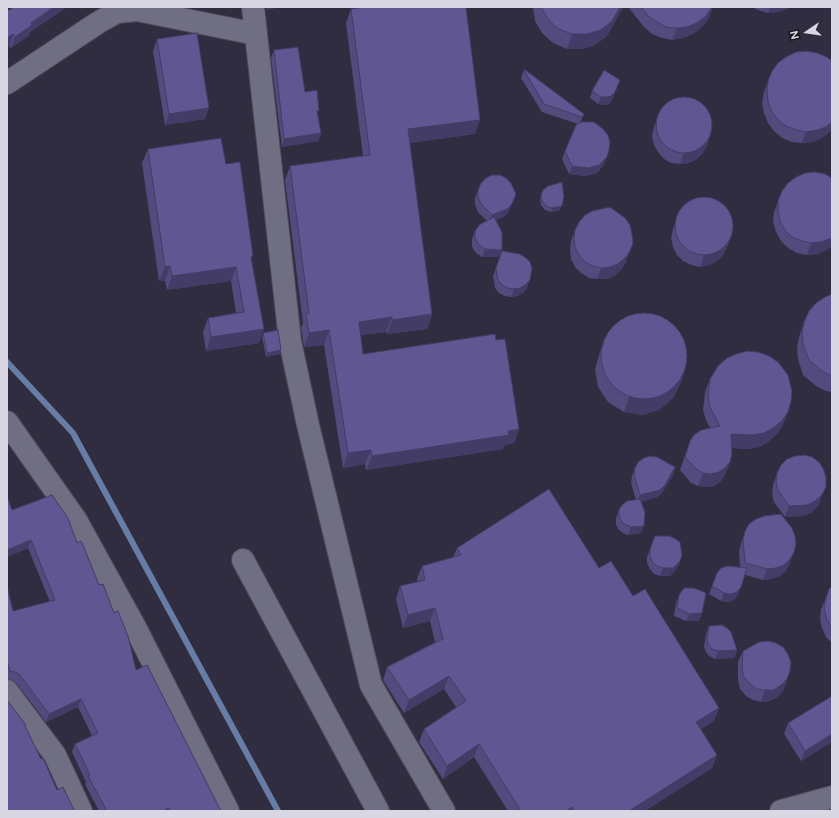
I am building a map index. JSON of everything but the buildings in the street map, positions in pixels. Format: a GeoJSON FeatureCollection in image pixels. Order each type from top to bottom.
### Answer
{"type":"FeatureCollection","features":[{"type":"Feature","properties":{"kind":"street"},"geometry":{"type":"LineString","coordinates":[[253,7],[290,341],[310,432],[371,685],[444,811]]}},
{"type":"Feature","properties":{"kind":"street"},"geometry":{"type":"LineString","coordinates":[[7,83],[99,22],[117,12],[137,10],[256,34]]}},
{"type":"Feature","properties":{"kind":"street"},"geometry":{"type":"LineString","coordinates":[[7,422],[76,520],[135,627],[228,811]]}},
{"type":"Feature","properties":{"kind":"street"},"geometry":{"type":"LineString","coordinates":[[243,560],[378,811]]}},
{"type":"Feature","properties":{"kind":"street"},"geometry":{"type":"LineString","coordinates":[[7,691],[55,755],[81,811]]}},
{"type":"Feature","properties":{"kind":"street"},"geometry":{"type":"LineString","coordinates":[[781,811],[832,797]]}},
{"type":"Feature","properties":{"kind":"waterway"},"geometry":{"type":"LineString","coordinates":[[7,362],[73,433],[278,811]]}}]}
